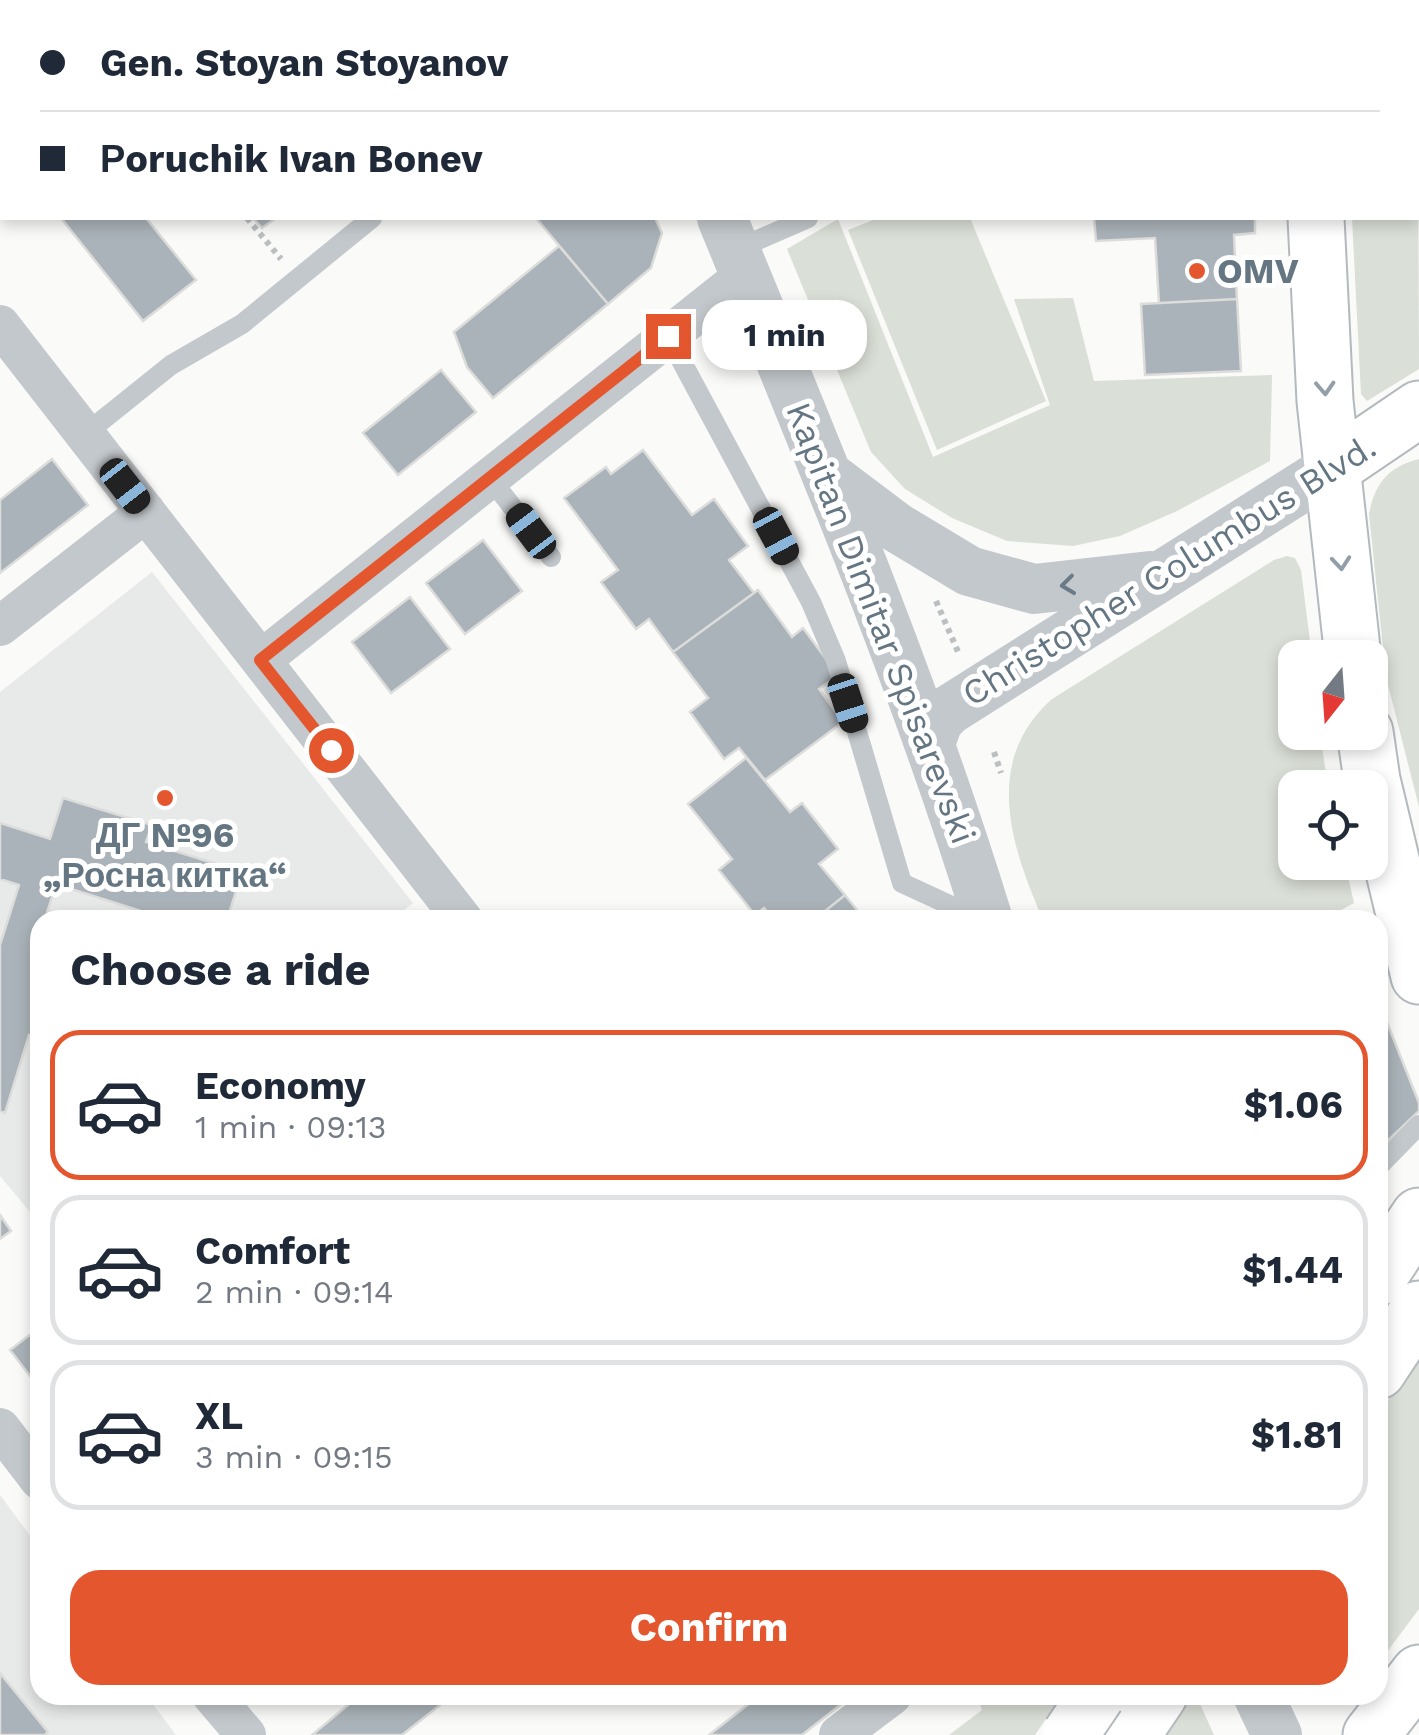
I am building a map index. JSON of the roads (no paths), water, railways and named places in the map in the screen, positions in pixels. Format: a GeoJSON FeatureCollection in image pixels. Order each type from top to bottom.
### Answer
{"type":"FeatureCollection","features":[{"type":"Feature","properties":{"kind":"main road"},"geometry":{"type":"LineString","coordinates":[[1316,220],[1374,450],[1355,640]]}},
{"type":"Feature","properties":{"kind":"main road","name":"Christopher Columbus Blvd."},"geometry":{"type":"LineString","coordinates":[[1374,450],[1419,409]]}},
{"type":"Feature","properties":{"kind":"main road"},"geometry":{"type":"LineString","coordinates":[[1367,750],[1419,976]]}},
{"type":"Feature","properties":{"kind":"main road"},"geometry":{"type":"LineString","coordinates":[[1388,1263],[1419,1216]]}},
{"type":"Feature","properties":{"kind":"main road"},"geometry":{"type":"LineString","coordinates":[[1388,1356],[1419,1309]]}},
{"type":"Feature","properties":{"kind":"main road"},"geometry":{"type":"LineString","coordinates":[[1371,1735],[1419,1673]]}},
{"type":"Feature","properties":{"kind":"main road"},"geometry":{"type":"LineString","coordinates":[[1070,1735],[1090,1705]]}},
{"type":"Feature","properties":{"kind":"main road"},"geometry":{"type":"LineString","coordinates":[[1132,1735],[1152,1705]]}},
{"type":"Feature","properties":{"kind":"street"},"geometry":{"type":"LineString","coordinates":[[260,660],[668,336],[734,248]]}},
{"type":"Feature","properties":{"kind":"street","name":"Kapitan Dimitar Spisarevski"},"geometry":{"type":"LineString","coordinates":[[734,248],[831,478],[931,741],[983,910]]}},
{"type":"Feature","properties":{"kind":"street"},"geometry":{"type":"LineString","coordinates":[[0,325],[455,910]]}},
{"type":"Feature","properties":{"kind":"street","name":"Christopher Columbus Blvd."},"geometry":{"type":"LineString","coordinates":[[931,741],[938,721],[949,710],[1165,574],[1374,450]]}},
{"type":"Feature","properties":{"kind":"street"},"geometry":{"type":"LineString","coordinates":[[831,478],[896,527],[970,571],[1034,589],[1165,574]]}},
{"type":"Feature","properties":{"kind":"street"},"geometry":{"type":"LineString","coordinates":[[0,626],[146,512]]}},
{"type":"Feature","properties":{"kind":"street"},"geometry":{"type":"LineString","coordinates":[[0,1428],[30,1467]]}},
{"type":"Feature","properties":{"kind":"street"},"geometry":{"type":"LineString","coordinates":[[220,1705],[246,1735]]}},
{"type":"Feature","properties":{"kind":"street"},"geometry":{"type":"LineString","coordinates":[[839,1735],[879,1705]]}},
{"type":"Feature","properties":{"kind":"street"},"geometry":{"type":"LineString","coordinates":[[1263,1705],[1277,1735]]}},
{"type":"Feature","properties":{"kind":"lane"},"geometry":{"type":"LineString","coordinates":[[85,434],[171,366],[242,324],[370,220]]}},
{"type":"Feature","properties":{"kind":"lane"},"geometry":{"type":"LineString","coordinates":[[734,248],[803,220]]}},
{"type":"Feature","properties":{"kind":"lane"},"geometry":{"type":"LineString","coordinates":[[668,336],[811,602],[836,662],[902,883],[963,910]]}},
{"type":"Feature","properties":{"kind":"lane"},"geometry":{"type":"LineString","coordinates":[[490,478],[551,557]]}},
{"type":"Feature","properties":{"kind":"lane"},"geometry":{"type":"LineString","coordinates":[[1388,1157],[1419,1125]]}},
{"type":"Feature","properties":{"kind":"place","name":"OMV"},"geometry":{"type":"Point","coordinates":[1197,271]}},
{"type":"Feature","properties":{"kind":"place","name":"ДГ №96 „Росна китка“"},"geometry":{"type":"Point","coordinates":[165,798]}}]}
